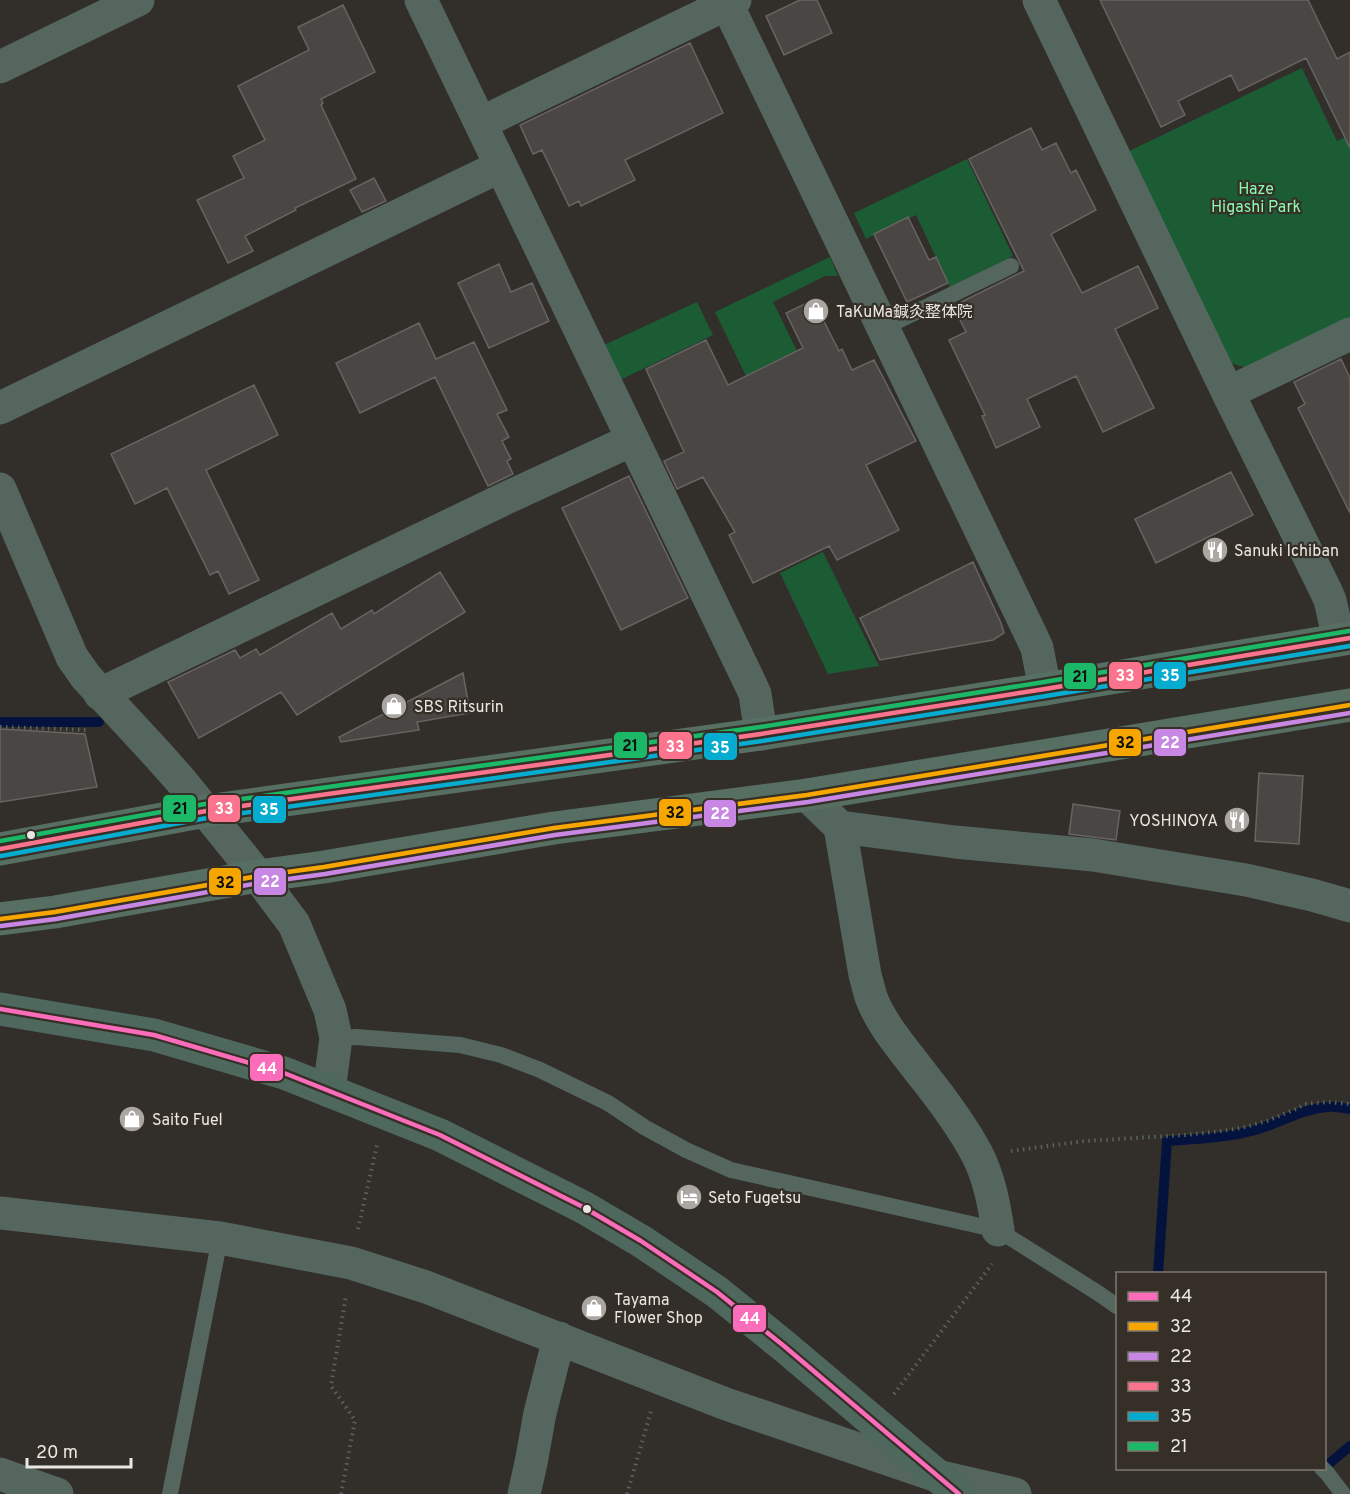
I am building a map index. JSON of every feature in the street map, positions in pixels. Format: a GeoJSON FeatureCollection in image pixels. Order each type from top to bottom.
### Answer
{"type":"FeatureCollection","features":[{"type":"Feature","properties":{"kind":"highway"},"geometry":{"type":"LineString","coordinates":[[0,849],[206,811],[761,734],[1345,639]]}},
{"type":"Feature","properties":{"kind":"highway"},"geometry":{"type":"LineString","coordinates":[[0,919],[55,912],[258,876],[554,828],[807,795],[1350,705]]}},
{"type":"Feature","properties":{"kind":"main road"},"geometry":{"type":"LineString","coordinates":[[0,1009],[154,1035],[274,1070],[440,1135],[583,1206],[717,1292],[948,1485]]}},
{"type":"Feature","properties":{"kind":"street"},"geometry":{"type":"LineString","coordinates":[[0,67],[138,0]]}},
{"type":"Feature","properties":{"kind":"street"},"geometry":{"type":"LineString","coordinates":[[422,0],[750,683],[755,694],[761,734]]}},
{"type":"Feature","properties":{"kind":"street"},"geometry":{"type":"LineString","coordinates":[[1040,0],[1330,600],[1345,639]]}},
{"type":"Feature","properties":{"kind":"street"},"geometry":{"type":"LineString","coordinates":[[481,123],[729,1],[1037,648],[1045,689]]}},
{"type":"Feature","properties":{"kind":"street"},"geometry":{"type":"LineString","coordinates":[[0,408],[501,166]]}},
{"type":"Feature","properties":{"kind":"street"},"geometry":{"type":"LineString","coordinates":[[1228,393],[1350,334]]}},
{"type":"Feature","properties":{"kind":"street"},"geometry":{"type":"LineString","coordinates":[[111,705],[504,499],[632,440]]}},
{"type":"Feature","properties":{"kind":"street"},"geometry":{"type":"LineString","coordinates":[[0,489],[72,657],[86,677],[206,811],[294,924],[330,1010],[336,1038],[329,1091]]}},
{"type":"Feature","properties":{"kind":"street"},"geometry":{"type":"LineString","coordinates":[[807,795],[840,827],[865,975],[872,998],[888,1028],[962,1130],[978,1157],[993,1198],[998,1230]]}},
{"type":"Feature","properties":{"kind":"street"},"geometry":{"type":"LineString","coordinates":[[840,827],[955,842],[1105,857],[1246,880],[1350,906]]}},
{"type":"Feature","properties":{"kind":"street"},"geometry":{"type":"LineString","coordinates":[[0,1213],[220,1238],[351,1263],[426,1287],[726,1404],[948,1485],[1015,1494]]}},
{"type":"Feature","properties":{"kind":"street"},"geometry":{"type":"LineString","coordinates":[[524,1494],[540,1413],[559,1338]]}},
{"type":"Feature","properties":{"kind":"street"},"geometry":{"type":"LineString","coordinates":[[0,1474],[57,1494]]}},
{"type":"Feature","properties":{"kind":"lane"},"geometry":{"type":"LineString","coordinates":[[883,328],[1011,266]]}},
{"type":"Feature","properties":{"kind":"lane"},"geometry":{"type":"LineString","coordinates":[[336,1038],[356,1037],[460,1045],[501,1055],[540,1070],[608,1103],[644,1127],[686,1150],[731,1170],[998,1230],[1116,1306]]}},
{"type":"Feature","properties":{"kind":"lane"},"geometry":{"type":"LineString","coordinates":[[170,1494],[220,1238]]}},
{"type":"Feature","properties":{"kind":"lane"},"geometry":{"type":"LineString","coordinates":[[1324,1470],[1343,1494]]}},
{"type":"Feature","properties":{"kind":"path"},"geometry":{"type":"LineString","coordinates":[[0,727],[103,731],[111,705]]}},
{"type":"Feature","properties":{"kind":"path"},"geometry":{"type":"LineString","coordinates":[[978,1157],[1075,1142],[1228,1130],[1267,1121],[1305,1104],[1328,1102],[1350,1104]]}},
{"type":"Feature","properties":{"kind":"path"},"geometry":{"type":"LineString","coordinates":[[341,1494],[355,1420],[331,1386],[351,1263],[384,1112]]}},
{"type":"Feature","properties":{"kind":"path"},"geometry":{"type":"LineString","coordinates":[[883,1430],[889,1402],[1006,1246],[998,1230]]}},
{"type":"Feature","properties":{"kind":"path"},"geometry":{"type":"LineString","coordinates":[[627,1494],[661,1378]]}},
{"type":"Feature","properties":{"kind":"green space","name":"Haze Higashi Park"},"geometry":{"type":"Polygon","coordinates":[[[1302,68],[1337,141],[1350,135],[1350,318],[1246,368],[1231,363],[1129,151],[1302,68]]]}},
{"type":"Feature","properties":{"kind":"green space"},"geometry":{"type":"Polygon","coordinates":[[[967,159],[1013,256],[950,287],[916,215],[866,239],[854,213],[967,159]]]}},
{"type":"Feature","properties":{"kind":"green space"},"geometry":{"type":"Polygon","coordinates":[[[830,257],[838,276],[825,276],[773,302],[797,351],[746,376],[715,312],[830,257]]]}},
{"type":"Feature","properties":{"kind":"green space"},"geometry":{"type":"Polygon","coordinates":[[[697,302],[713,335],[620,380],[604,345],[697,302]]]}},
{"type":"Feature","properties":{"kind":"green space"},"geometry":{"type":"Polygon","coordinates":[[[823,552],[879,666],[828,674],[780,573],[823,552]]]}},
{"type":"Feature","properties":{"kind":"building"},"geometry":{"type":"Polygon","coordinates":[[[800,0],[817,0],[832,33],[784,55],[766,16],[800,0]]]}},
{"type":"Feature","properties":{"kind":"building"},"geometry":{"type":"Polygon","coordinates":[[[1100,0],[1308,0],[1337,59],[1350,52],[1350,148],[1306,58],[1239,91],[1231,75],[1178,101],[1185,115],[1161,127],[1100,0]]]}},
{"type":"Feature","properties":{"kind":"building"},"geometry":{"type":"Polygon","coordinates":[[[343,5],[375,72],[321,99],[323,103],[321,105],[356,179],[295,208],[296,210],[245,236],[253,251],[228,263],[197,200],[244,178],[233,156],[265,140],[238,86],[309,50],[298,27],[343,5]]]}},
{"type":"Feature","properties":{"kind":"building"},"geometry":{"type":"Polygon","coordinates":[[[690,43],[723,113],[625,160],[635,180],[581,206],[579,201],[569,206],[542,150],[533,154],[520,125],[690,43]]]}},
{"type":"Feature","properties":{"kind":"building"},"geometry":{"type":"Polygon","coordinates":[[[1031,128],[1042,150],[1056,143],[1071,173],[1076,170],[1096,210],[1051,234],[1082,293],[1138,266],[1158,308],[1115,329],[1154,408],[1103,432],[1076,376],[1027,399],[1040,427],[996,448],[982,416],[985,415],[949,340],[966,332],[953,306],[1024,271],[969,159],[1031,128]]]}},
{"type":"Feature","properties":{"kind":"building"},"geometry":{"type":"Polygon","coordinates":[[[374,178],[386,201],[362,212],[350,190],[374,178]]]}},
{"type":"Feature","properties":{"kind":"building"},"geometry":{"type":"Polygon","coordinates":[[[908,217],[929,260],[936,257],[948,283],[907,302],[874,234],[908,217]]]}},
{"type":"Feature","properties":{"kind":"building"},"geometry":{"type":"Polygon","coordinates":[[[499,264],[511,292],[532,283],[549,321],[489,348],[458,283],[499,264]]]}},
{"type":"Feature","properties":{"kind":"building"},"geometry":{"type":"Polygon","coordinates":[[[813,300],[839,351],[842,349],[852,370],[874,360],[916,441],[866,465],[899,530],[837,560],[829,546],[753,583],[729,535],[735,532],[703,477],[677,489],[664,461],[684,452],[646,369],[706,340],[728,385],[803,348],[786,313],[813,300]]]}},
{"type":"Feature","properties":{"kind":"building"},"geometry":{"type":"Polygon","coordinates":[[[419,323],[436,359],[474,342],[507,410],[497,414],[509,437],[502,441],[511,459],[507,461],[513,474],[488,486],[435,377],[360,413],[336,363],[419,323]]]}},
{"type":"Feature","properties":{"kind":"building"},"geometry":{"type":"Polygon","coordinates":[[[1341,359],[1350,378],[1350,513],[1298,408],[1305,404],[1294,382],[1341,359]]]}},
{"type":"Feature","properties":{"kind":"building"},"geometry":{"type":"Polygon","coordinates":[[[254,385],[278,435],[206,470],[259,580],[229,594],[218,571],[210,575],[167,488],[135,504],[111,454],[254,385]]]}},
{"type":"Feature","properties":{"kind":"building"},"geometry":{"type":"Polygon","coordinates":[[[1231,472],[1253,515],[1156,563],[1135,519],[1231,472]]]}},
{"type":"Feature","properties":{"kind":"building"},"geometry":{"type":"Polygon","coordinates":[[[629,476],[688,598],[621,630],[562,508],[629,476]]]}},
{"type":"Feature","properties":{"kind":"building"},"geometry":{"type":"Polygon","coordinates":[[[973,562],[1004,633],[993,640],[880,660],[860,618],[973,562]]]}},
{"type":"Feature","properties":{"kind":"building"},"geometry":{"type":"Polygon","coordinates":[[[440,572],[465,612],[297,715],[281,692],[199,738],[168,682],[235,650],[240,658],[256,649],[260,655],[332,613],[341,629],[372,610],[374,614],[440,572]]]}},
{"type":"Feature","properties":{"kind":"building"},"geometry":{"type":"Polygon","coordinates":[[[463,673],[470,713],[417,722],[419,730],[341,742],[339,737],[463,673]]]}},
{"type":"Feature","properties":{"kind":"building"},"geometry":{"type":"Polygon","coordinates":[[[0,729],[85,734],[97,787],[0,802],[0,729]]]}},
{"type":"Feature","properties":{"kind":"building"},"geometry":{"type":"Polygon","coordinates":[[[1259,773],[1303,776],[1299,844],[1255,841],[1259,773]]]}},
{"type":"Feature","properties":{"kind":"building"},"geometry":{"type":"Polygon","coordinates":[[[1073,804],[1120,811],[1116,840],[1069,834],[1073,804]]]}},
{"type":"Feature","properties":{"kind":"waterway"},"geometry":{"type":"LineString","coordinates":[[0,722],[99,722]]}},
{"type":"Feature","properties":{"kind":"waterway"},"geometry":{"type":"LineString","coordinates":[[1158,1272],[1167,1141],[1244,1133],[1317,1108],[1350,1109]]}},
{"type":"Feature","properties":{"kind":"waterway"},"geometry":{"type":"LineString","coordinates":[[1326,1466],[1350,1446]]}},
{"type":"Feature","properties":{"kind":"transit line","name":"21"},"geometry":{"type":"LineString","coordinates":[[0,841],[205,804],[760,727],[1349,631]]}},
{"type":"Feature","properties":{"kind":"transit line","name":"33"},"geometry":{"type":"LineString","coordinates":[[0,849],[206,811],[761,734],[1350,638]]}},
{"type":"Feature","properties":{"kind":"transit line","name":"35"},"geometry":{"type":"LineString","coordinates":[[1,856],[207,818],[762,741],[1350,646]]}},
{"type":"Feature","properties":{"kind":"transit line","name":"32"},"geometry":{"type":"LineString","coordinates":[[0,919],[55,912],[258,876],[554,828],[807,795],[1350,705]]}},
{"type":"Feature","properties":{"kind":"transit line","name":"22"},"geometry":{"type":"LineString","coordinates":[[1,926],[56,919],[259,883],[555,835],[808,802],[1350,713]]}},
{"type":"Feature","properties":{"kind":"transit line","name":"44"},"geometry":{"type":"LineString","coordinates":[[0,1009],[154,1035],[284,1073],[440,1135],[583,1207],[641,1241],[717,1292],[959,1494]]}},
{"type":"Feature","properties":{"kind":"place","name":"TaKuMa鍼灸整体院"},"geometry":{"type":"Point","coordinates":[816,311]}},
{"type":"Feature","properties":{"kind":"place","name":"Sanuki Ichiban"},"geometry":{"type":"Point","coordinates":[1215,550]}},
{"type":"Feature","properties":{"kind":"place","name":"SBS Ritsurin"},"geometry":{"type":"Point","coordinates":[394,706]}},
{"type":"Feature","properties":{"kind":"place","name":"YOSHINOYA"},"geometry":{"type":"Point","coordinates":[1237,820]}},
{"type":"Feature","properties":{"kind":"place","name":"Saito Fuel"},"geometry":{"type":"Point","coordinates":[132,1119]}},
{"type":"Feature","properties":{"kind":"place","name":"Seto Fugetsu"},"geometry":{"type":"Point","coordinates":[689,1197]}},
{"type":"Feature","properties":{"kind":"place","name":"Tayama Flower Shop"},"geometry":{"type":"Point","coordinates":[594,1308]}}]}
